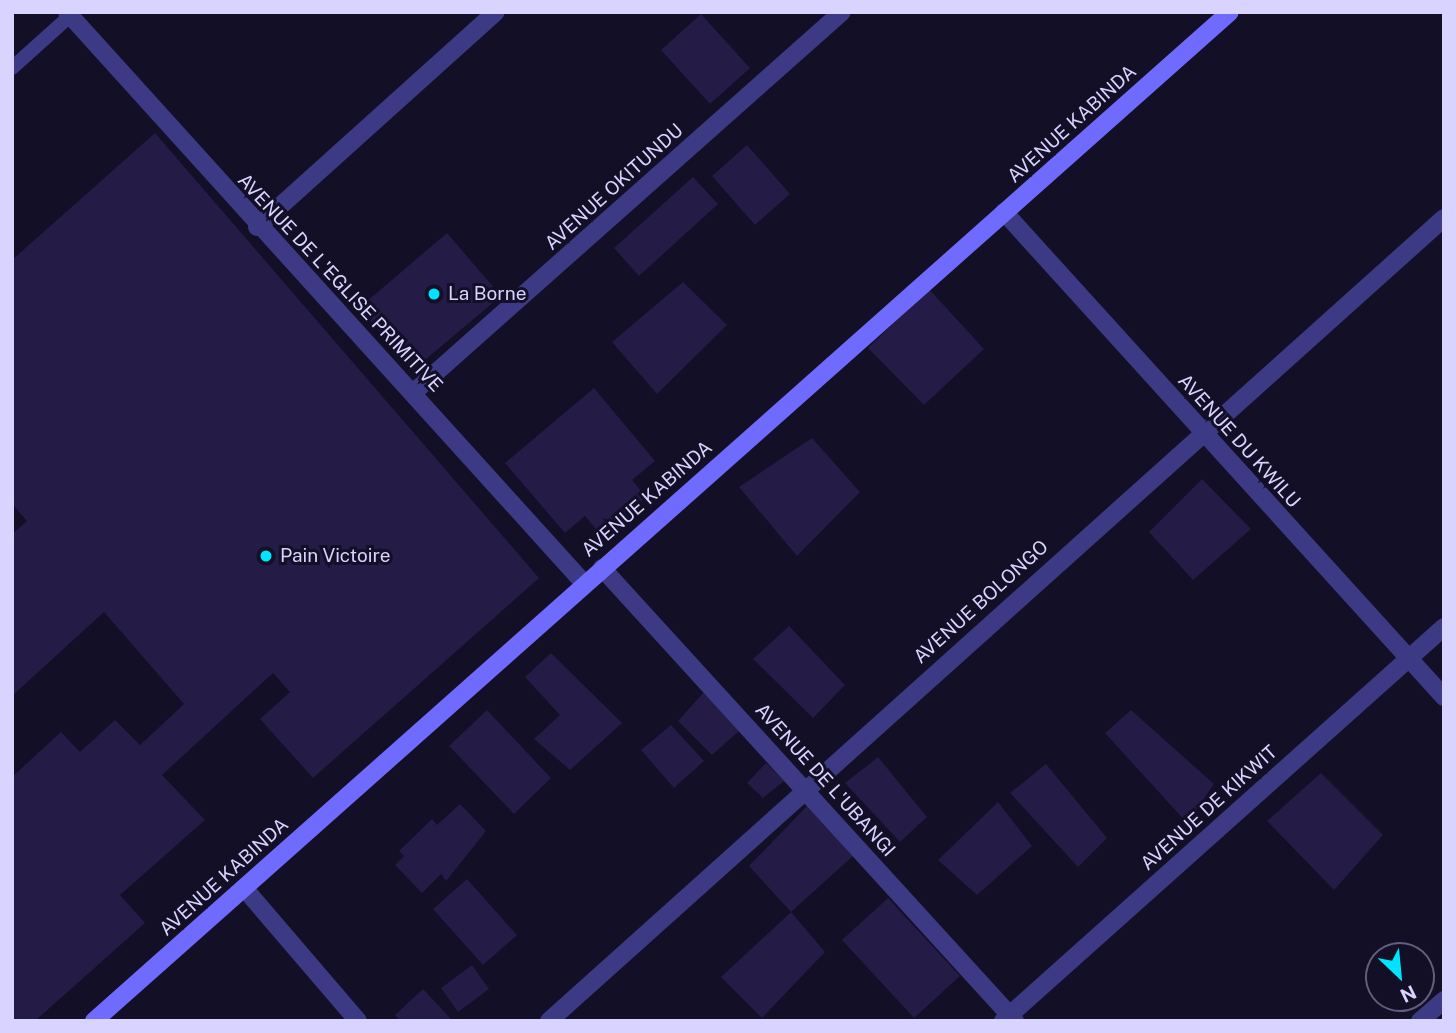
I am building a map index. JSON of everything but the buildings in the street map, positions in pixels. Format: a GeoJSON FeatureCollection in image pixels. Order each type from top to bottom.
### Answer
{"type":"FeatureCollection","features":[{"type":"Feature","properties":{"kind":"street"},"geometry":{"type":"LineString","coordinates":[[257,227],[496,12]]}},
{"type":"Feature","properties":{"kind":"street","name":"AVENUE OKITUNDU"},"geometry":{"type":"LineString","coordinates":[[414,392],[842,12]]}},
{"type":"Feature","properties":{"kind":"street","name":"AVENUE KABINDA"},"geometry":{"type":"LineString","coordinates":[[94,1021],[583,583],[1230,12]]}},
{"type":"Feature","properties":{"kind":"street","name":"AVENUE DE L'EGLISE PRIMITIVE"},"geometry":{"type":"LineString","coordinates":[[69,14],[257,227],[414,392],[583,583]]}},
{"type":"Feature","properties":{"kind":"street","name":"AVENUE DU KWILU"},"geometry":{"type":"LineString","coordinates":[[1004,212],[1444,697]]}},
{"type":"Feature","properties":{"kind":"street","name":"AVENUE BOLONGO"},"geometry":{"type":"LineString","coordinates":[[549,1021],[1201,432],[1444,218]]}},
{"type":"Feature","properties":{"kind":"street","name":"AVENUE DE L'UBANGI"},"geometry":{"type":"LineString","coordinates":[[602,568],[805,788],[1009,1019]]}},
{"type":"Feature","properties":{"kind":"street","name":"AVENUE DE KIKWIT"},"geometry":{"type":"LineString","coordinates":[[1009,1019],[1444,627]]}},
{"type":"Feature","properties":{"kind":"street"},"geometry":{"type":"LineString","coordinates":[[244,888],[358,1021]]}},
{"type":"Feature","properties":{"kind":"street"},"geometry":{"type":"LineString","coordinates":[[1420,1021],[1444,1000]]}},
{"type":"Feature","properties":{"kind":"lane"},"geometry":{"type":"LineString","coordinates":[[12,68],[69,14]]}},
{"type":"Feature","properties":{"kind":"place","name":"La Borne"},"geometry":{"type":"Point","coordinates":[434,294]}},
{"type":"Feature","properties":{"kind":"place","name":"Pain Victoire"},"geometry":{"type":"Point","coordinates":[266,556]}}]}
